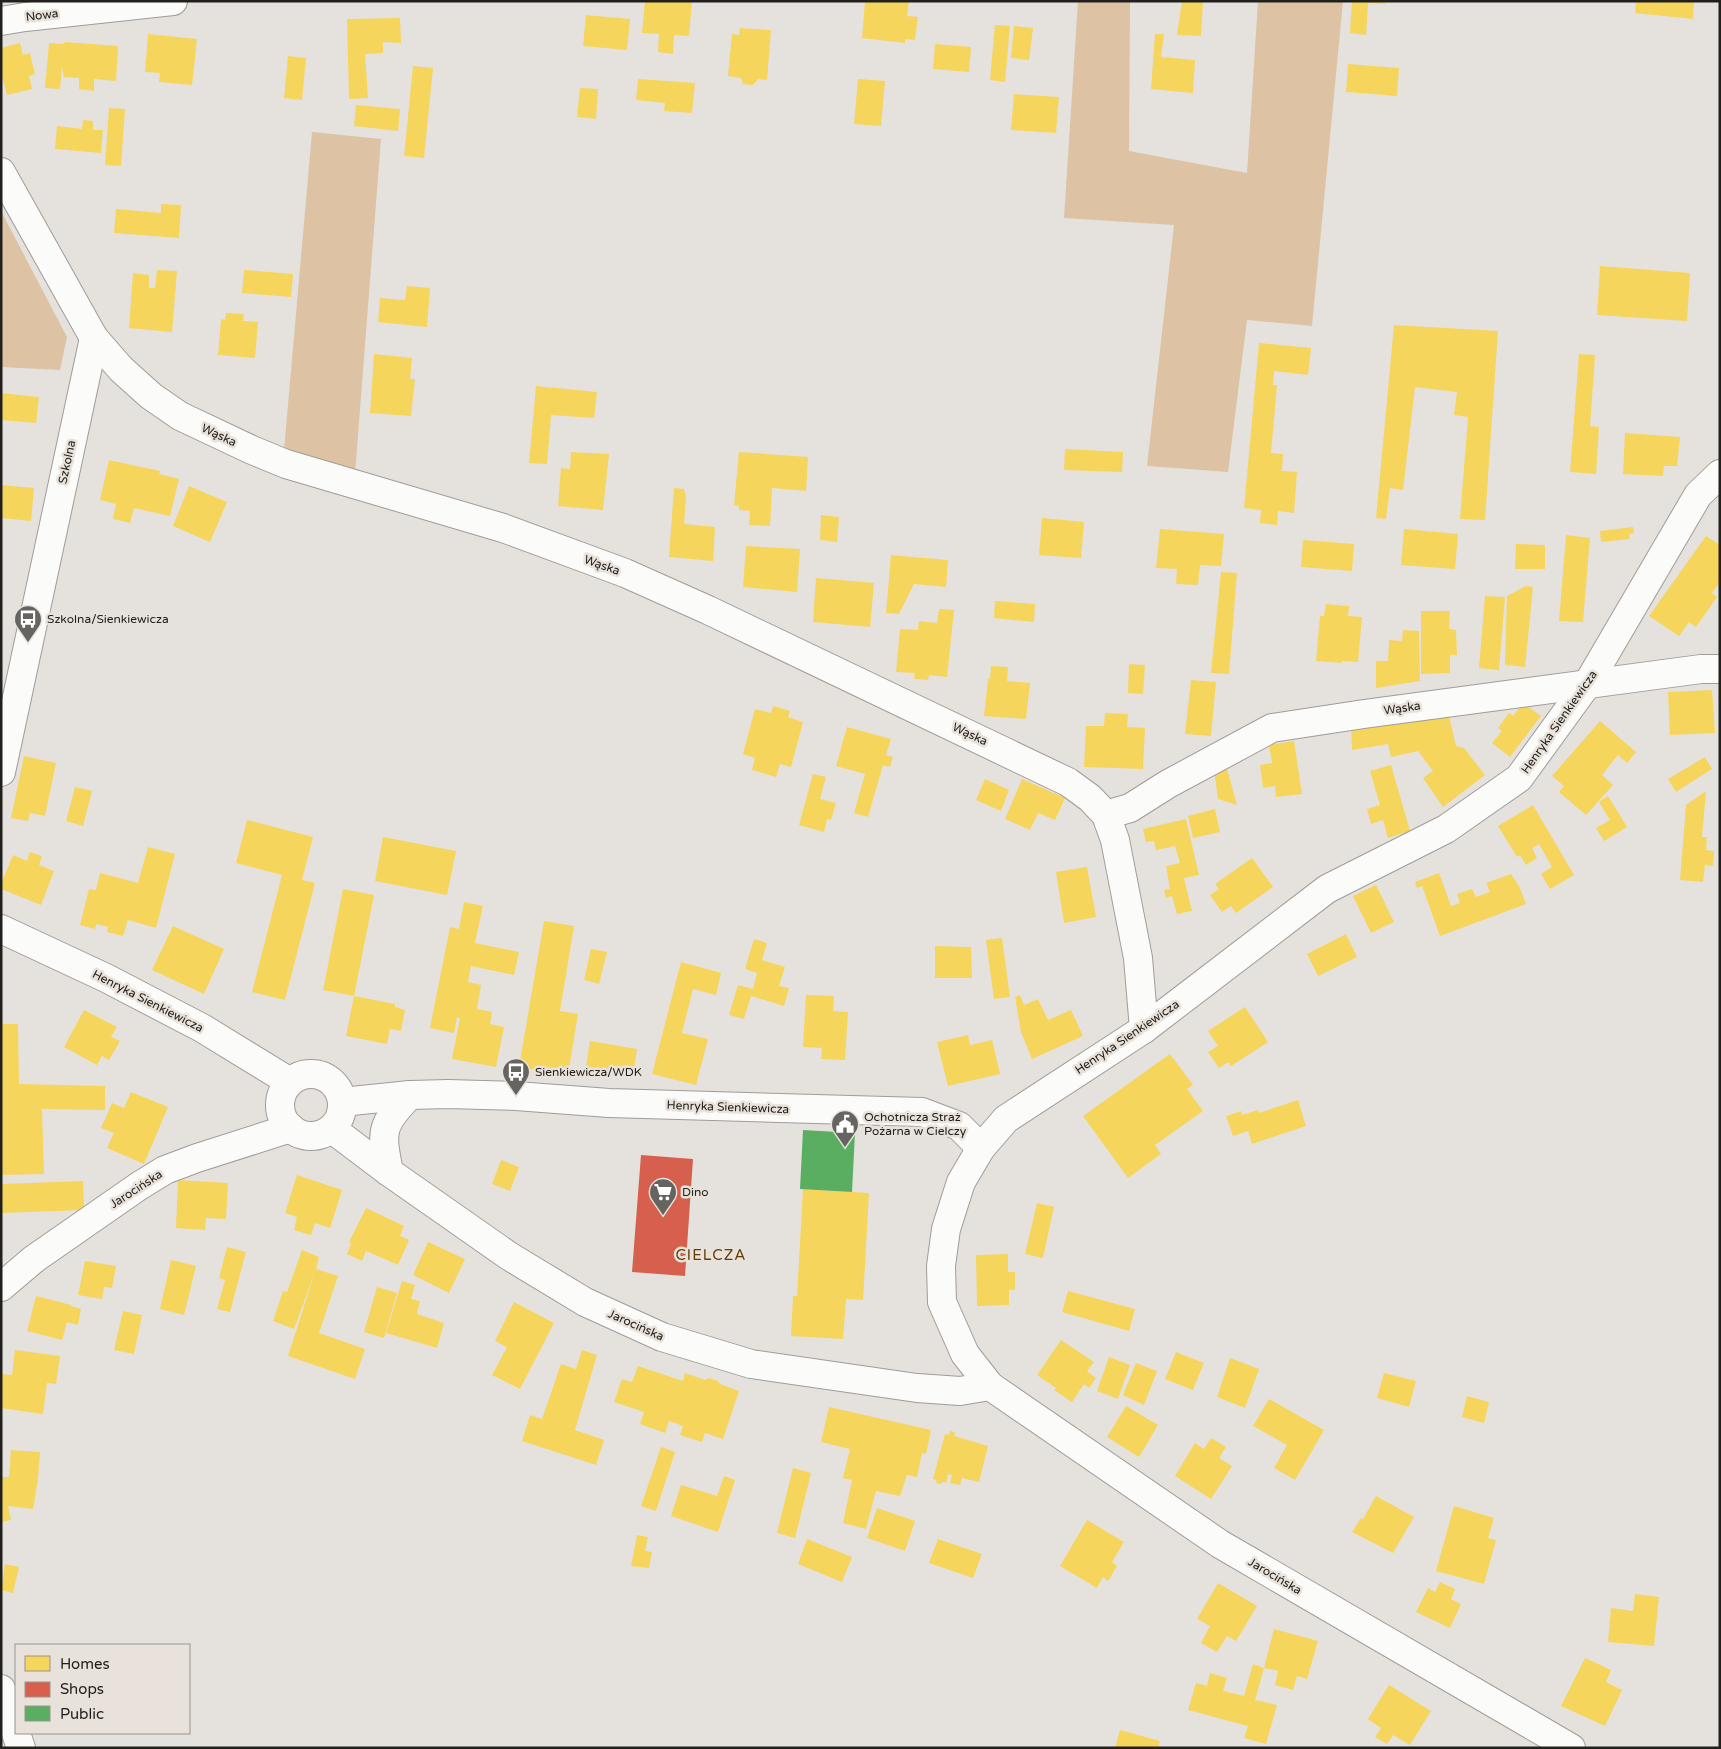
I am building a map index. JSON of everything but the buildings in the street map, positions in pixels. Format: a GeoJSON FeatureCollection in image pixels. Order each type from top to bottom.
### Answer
{"type":"FeatureCollection","features":[{"type":"Feature","properties":{"kind":"street","name":"Nowa"},"geometry":{"type":"LineString","coordinates":[[1,21],[173,1]]}},
{"type":"Feature","properties":{"kind":"street"},"geometry":{"type":"LineString","coordinates":[[1,172],[18,199],[94,338]]}},
{"type":"Feature","properties":{"kind":"street","name":"Szkolna"},"geometry":{"type":"LineString","coordinates":[[1,772],[94,338]]}},
{"type":"Feature","properties":{"kind":"street","name":"Wąska"},"geometry":{"type":"LineString","coordinates":[[94,338],[121,370],[151,396],[180,416],[214,432],[286,464],[503,528],[625,573],[717,614],[1068,782],[1090,798],[1106,815],[1115,840],[1138,958],[1144,1029]]}},
{"type":"Feature","properties":{"kind":"street","name":"Henryka Sienkiewicza"},"geometry":{"type":"LineString","coordinates":[[342,1102],[410,1095],[516,1096],[609,1103],[922,1112],[959,1126],[981,1148],[1006,1119],[1144,1029],[1327,889],[1446,829],[1519,778],[1588,683],[1698,495],[1720,474]]}},
{"type":"Feature","properties":{"kind":"street","name":"Wąska"},"geometry":{"type":"LineString","coordinates":[[1106,815],[1130,808],[1168,784],[1272,728],[1588,683],[1702,669],[1720,669]]}},
{"type":"Feature","properties":{"kind":"street","name":"Henryka Sienkiewicza"},"geometry":{"type":"LineString","coordinates":[[1,929],[106,978],[202,1028],[290,1082]]}},
{"type":"Feature","properties":{"kind":"street"},"geometry":{"type":"LineString","coordinates":[[316,1074],[328,1079],[338,1089],[342,1102],[342,1112],[338,1121],[332,1128],[318,1135],[304,1135],[291,1128],[284,1120],[281,1110],[284,1090],[290,1082],[302,1075],[316,1074]]}},
{"type":"Feature","properties":{"kind":"street"},"geometry":{"type":"LineString","coordinates":[[389,1172],[384,1146],[386,1124],[394,1111],[410,1095]]}},
{"type":"Feature","properties":{"kind":"street","name":"Jarocińska"},"geometry":{"type":"LineString","coordinates":[[1,1287],[34,1259],[165,1170],[196,1158],[291,1128]]}},
{"type":"Feature","properties":{"kind":"street","name":"Jarocińska"},"geometry":{"type":"LineString","coordinates":[[332,1128],[389,1172],[509,1256],[585,1302],[662,1338],[752,1364],[790,1370],[916,1388],[960,1391],[990,1386]]}},
{"type":"Feature","properties":{"kind":"street","name":"Jarocińska"},"geometry":{"type":"LineString","coordinates":[[981,1148],[961,1182],[946,1229],[941,1266],[942,1302],[965,1354],[990,1386],[1220,1544],[1570,1748]]}},
{"type":"Feature","properties":{"kind":"street"},"geometry":{"type":"LineString","coordinates":[[1,1689],[15,1730]]}},
{"type":"Feature","properties":{"kind":"street"},"geometry":{"type":"LineString","coordinates":[[16,1734],[21,1748]]}},
{"type":"Feature","properties":{"kind":"shaded area"},"geometry":{"type":"Polygon","coordinates":[[[1078,1],[1130,1],[1129,151],[1247,173],[1258,1],[1343,1],[1312,326],[1247,320],[1228,472],[1147,466],[1174,225],[1064,218],[1078,1]]]}},
{"type":"Feature","properties":{"kind":"shaded area"},"geometry":{"type":"Polygon","coordinates":[[[312,132],[381,139],[355,474],[284,450],[312,132]]]}},
{"type":"Feature","properties":{"kind":"shaded area"},"geometry":{"type":"Polygon","coordinates":[[[1,211],[67,337],[60,370],[1,367],[1,211]]]}},
{"type":"Feature","properties":{"kind":"place","name":"Szkolna/Sienkiewicza"},"geometry":{"type":"Point","coordinates":[28,643]}},
{"type":"Feature","properties":{"kind":"place","name":"Sienkiewicza/WDK"},"geometry":{"type":"Point","coordinates":[516,1096]}},
{"type":"Feature","properties":{"kind":"place","name":"Ochotnicza Straż Pożarna w Cielczy"},"geometry":{"type":"Point","coordinates":[845,1148]}},
{"type":"Feature","properties":{"kind":"place","name":"Dino"},"geometry":{"type":"Point","coordinates":[663,1216]}},
{"type":"Feature","properties":{"kind":"district","name":"CIELCZA"},"geometry":{"type":"Point","coordinates":[711,1255]}}]}
